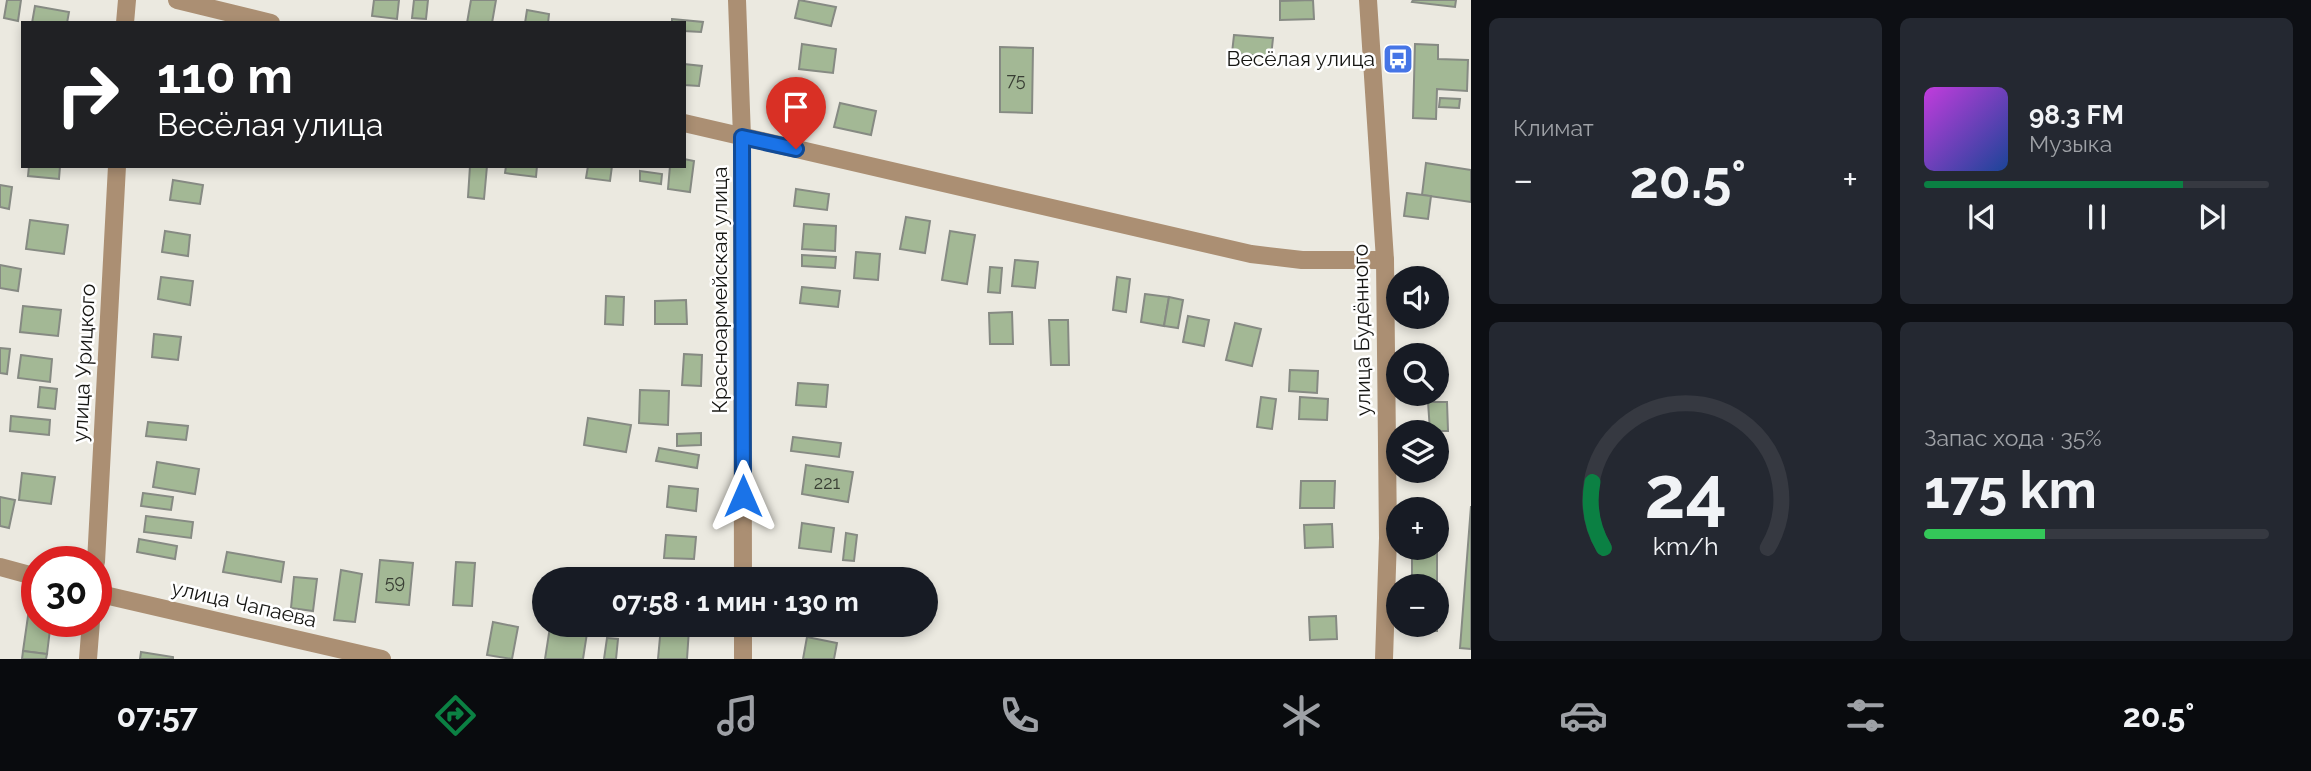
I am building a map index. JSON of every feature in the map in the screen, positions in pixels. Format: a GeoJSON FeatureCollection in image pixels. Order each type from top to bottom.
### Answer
{"type":"FeatureCollection","features":[{"type":"Feature","properties":{"kind":"street"},"geometry":{"type":"LineString","coordinates":[[125,21],[127,0]]}},
{"type":"Feature","properties":{"kind":"street"},"geometry":{"type":"LineString","coordinates":[[177,0],[263,21]]}},
{"type":"Feature","properties":{"kind":"street","name":"Красноармейская улица"},"geometry":{"type":"LineString","coordinates":[[737,0],[742,137],[743,567]]}},
{"type":"Feature","properties":{"kind":"street","name":"улица Будённого"},"geometry":{"type":"LineString","coordinates":[[1368,0],[1385,260],[1388,538],[1384,659]]}},
{"type":"Feature","properties":{"kind":"street"},"geometry":{"type":"LineString","coordinates":[[686,123],[1251,254],[1302,260],[1385,260]]}},
{"type":"Feature","properties":{"kind":"street","name":"улица Урицкого"},"geometry":{"type":"LineString","coordinates":[[97,546],[117,168]]}},
{"type":"Feature","properties":{"kind":"street"},"geometry":{"type":"LineString","coordinates":[[0,567],[21,573]]}},
{"type":"Feature","properties":{"kind":"street","name":"улица Чапаева"},"geometry":{"type":"LineString","coordinates":[[112,597],[382,659]]}},
{"type":"Feature","properties":{"kind":"street"},"geometry":{"type":"LineString","coordinates":[[88,659],[90,637]]}},
{"type":"Feature","properties":{"kind":"street"},"geometry":{"type":"LineString","coordinates":[[743,637],[743,659]]}},
{"type":"Feature","properties":{"kind":"building"},"geometry":{"type":"Polygon","coordinates":[[[7,0],[21,0],[18,21],[4,18],[7,0]]]}},
{"type":"Feature","properties":{"kind":"building"},"geometry":{"type":"Polygon","coordinates":[[[374,0],[399,0],[397,19],[372,16],[374,0]]]}},
{"type":"Feature","properties":{"kind":"building"},"geometry":{"type":"Polygon","coordinates":[[[414,0],[428,0],[426,19],[412,18],[414,0]]]}},
{"type":"Feature","properties":{"kind":"building"},"geometry":{"type":"Polygon","coordinates":[[[471,0],[496,0],[492,21],[467,21],[471,0]]]}},
{"type":"Feature","properties":{"kind":"building"},"geometry":{"type":"Polygon","coordinates":[[[799,0],[836,7],[831,26],[795,18],[799,0]]]}},
{"type":"Feature","properties":{"kind":"building"},"geometry":{"type":"Polygon","coordinates":[[[1313,0],[1314,19],[1280,20],[1280,1],[1313,0]]]}},
{"type":"Feature","properties":{"kind":"building"},"geometry":{"type":"Polygon","coordinates":[[[1456,0],[1455,7],[1412,2],[1456,0]]]}},
{"type":"Feature","properties":{"kind":"building"},"geometry":{"type":"Polygon","coordinates":[[[35,6],[69,12],[67,21],[32,21],[35,6]]]}},
{"type":"Feature","properties":{"kind":"building"},"geometry":{"type":"Polygon","coordinates":[[[527,10],[549,14],[548,21],[525,21],[527,10]]]}},
{"type":"Feature","properties":{"kind":"building"},"geometry":{"type":"Polygon","coordinates":[[[672,19],[703,22],[701,32],[686,31],[686,21],[672,19]]]}},
{"type":"Feature","properties":{"kind":"building"},"geometry":{"type":"Polygon","coordinates":[[[1234,35],[1273,38],[1271,57],[1232,53],[1234,35]]]}},
{"type":"Feature","properties":{"kind":"building"},"geometry":{"type":"Polygon","coordinates":[[[802,44],[836,49],[833,73],[799,69],[802,44]]]}},
{"type":"Feature","properties":{"kind":"building"},"geometry":{"type":"Polygon","coordinates":[[[1415,44],[1438,45],[1438,59],[1468,60],[1467,91],[1437,89],[1436,119],[1413,118],[1415,44]]]}},
{"type":"Feature","properties":{"kind":"building"},"geometry":{"type":"Polygon","coordinates":[[[1000,47],[1033,48],[1032,113],[1000,112],[1000,47]]]}},
{"type":"Feature","properties":{"kind":"building"},"geometry":{"type":"Polygon","coordinates":[[[686,64],[702,66],[699,86],[686,85],[686,64]]]}},
{"type":"Feature","properties":{"kind":"building"},"geometry":{"type":"Polygon","coordinates":[[[789,84],[807,84],[806,127],[788,127],[789,84]]]}},
{"type":"Feature","properties":{"kind":"building"},"geometry":{"type":"Polygon","coordinates":[[[1440,98],[1460,99],[1459,108],[1439,107],[1440,98]]]}},
{"type":"Feature","properties":{"kind":"building"},"geometry":{"type":"Polygon","coordinates":[[[840,103],[876,111],[871,135],[834,127],[840,103]]]}},
{"type":"Feature","properties":{"kind":"building"},"geometry":{"type":"Polygon","coordinates":[[[686,159],[694,161],[690,192],[668,189],[670,168],[686,168],[686,159]]]}},
{"type":"Feature","properties":{"kind":"building"},"geometry":{"type":"Polygon","coordinates":[[[1426,163],[1471,170],[1471,202],[1422,195],[1426,163]]]}},
{"type":"Feature","properties":{"kind":"building"},"geometry":{"type":"Polygon","coordinates":[[[29,168],[60,168],[59,179],[28,176],[29,168]]]}},
{"type":"Feature","properties":{"kind":"building"},"geometry":{"type":"Polygon","coordinates":[[[470,168],[487,168],[484,199],[468,197],[470,168]]]}},
{"type":"Feature","properties":{"kind":"building"},"geometry":{"type":"Polygon","coordinates":[[[506,168],[537,168],[536,177],[505,173],[506,168]]]}},
{"type":"Feature","properties":{"kind":"building"},"geometry":{"type":"Polygon","coordinates":[[[588,168],[612,168],[610,181],[586,178],[588,168]]]}},
{"type":"Feature","properties":{"kind":"building"},"geometry":{"type":"Polygon","coordinates":[[[640,171],[662,174],[661,184],[640,181],[640,171]]]}},
{"type":"Feature","properties":{"kind":"building"},"geometry":{"type":"Polygon","coordinates":[[[173,180],[203,185],[200,204],[170,200],[173,180]]]}},
{"type":"Feature","properties":{"kind":"building"},"geometry":{"type":"Polygon","coordinates":[[[0,185],[12,187],[9,209],[0,207],[0,185]]]}},
{"type":"Feature","properties":{"kind":"building"},"geometry":{"type":"Polygon","coordinates":[[[796,189],[829,194],[827,210],[794,206],[796,189]]]}},
{"type":"Feature","properties":{"kind":"building"},"geometry":{"type":"Polygon","coordinates":[[[1407,193],[1431,196],[1428,219],[1404,216],[1407,193]]]}},
{"type":"Feature","properties":{"kind":"building"},"geometry":{"type":"Polygon","coordinates":[[[906,217],[930,221],[925,253],[900,249],[906,217]]]}},
{"type":"Feature","properties":{"kind":"building"},"geometry":{"type":"Polygon","coordinates":[[[30,220],[68,225],[64,254],[26,249],[30,220]]]}},
{"type":"Feature","properties":{"kind":"building"},"geometry":{"type":"Polygon","coordinates":[[[804,224],[836,226],[835,251],[802,249],[804,224]]]}},
{"type":"Feature","properties":{"kind":"building"},"geometry":{"type":"Polygon","coordinates":[[[165,231],[190,235],[188,256],[162,252],[165,231]]]}},
{"type":"Feature","properties":{"kind":"building"},"geometry":{"type":"Polygon","coordinates":[[[950,231],[975,235],[967,284],[942,280],[950,231]]]}},
{"type":"Feature","properties":{"kind":"building"},"geometry":{"type":"Polygon","coordinates":[[[856,252],[880,254],[878,280],[854,278],[856,252]]]}},
{"type":"Feature","properties":{"kind":"building"},"geometry":{"type":"Polygon","coordinates":[[[802,255],[836,257],[835,268],[802,266],[802,255]]]}},
{"type":"Feature","properties":{"kind":"building"},"geometry":{"type":"Polygon","coordinates":[[[1015,260],[1038,262],[1035,288],[1012,286],[1015,260]]]}},
{"type":"Feature","properties":{"kind":"building"},"geometry":{"type":"Polygon","coordinates":[[[0,265],[21,269],[18,291],[0,288],[0,265]]]}},
{"type":"Feature","properties":{"kind":"building"},"geometry":{"type":"Polygon","coordinates":[[[990,267],[1002,268],[1000,293],[988,292],[990,267]]]}},
{"type":"Feature","properties":{"kind":"building"},"geometry":{"type":"Polygon","coordinates":[[[161,277],[193,281],[190,305],[158,299],[161,277]]]}},
{"type":"Feature","properties":{"kind":"building"},"geometry":{"type":"Polygon","coordinates":[[[1117,277],[1130,279],[1126,312],[1113,310],[1117,277]]]}},
{"type":"Feature","properties":{"kind":"building"},"geometry":{"type":"Polygon","coordinates":[[[802,287],[840,291],[838,307],[800,303],[802,287]]]}},
{"type":"Feature","properties":{"kind":"building"},"geometry":{"type":"Polygon","coordinates":[[[1145,294],[1169,297],[1164,326],[1141,322],[1145,294]]]}},
{"type":"Feature","properties":{"kind":"building"},"geometry":{"type":"Polygon","coordinates":[[[606,296],[624,297],[623,325],[605,324],[606,296]]]}},
{"type":"Feature","properties":{"kind":"building"},"geometry":{"type":"Polygon","coordinates":[[[1169,297],[1183,300],[1178,328],[1164,326],[1169,297]]]}},
{"type":"Feature","properties":{"kind":"building"},"geometry":{"type":"Polygon","coordinates":[[[686,300],[687,324],[655,324],[655,301],[686,300]]]}},
{"type":"Feature","properties":{"kind":"building"},"geometry":{"type":"Polygon","coordinates":[[[23,306],[61,310],[58,336],[20,332],[23,306]]]}},
{"type":"Feature","properties":{"kind":"building"},"geometry":{"type":"Polygon","coordinates":[[[1012,312],[1013,344],[990,344],[989,313],[1012,312]]]}},
{"type":"Feature","properties":{"kind":"building"},"geometry":{"type":"Polygon","coordinates":[[[1188,316],[1209,320],[1204,346],[1183,342],[1188,316]]]}},
{"type":"Feature","properties":{"kind":"building"},"geometry":{"type":"Polygon","coordinates":[[[1049,320],[1068,320],[1069,365],[1051,365],[1049,320]]]}},
{"type":"Feature","properties":{"kind":"building"},"geometry":{"type":"Polygon","coordinates":[[[1235,323],[1261,329],[1252,366],[1226,360],[1235,323]]]}},
{"type":"Feature","properties":{"kind":"building"},"geometry":{"type":"Polygon","coordinates":[[[154,334],[181,337],[178,360],[152,357],[154,334]]]}},
{"type":"Feature","properties":{"kind":"building"},"geometry":{"type":"Polygon","coordinates":[[[0,348],[10,349],[7,374],[0,373],[0,348]]]}},
{"type":"Feature","properties":{"kind":"building"},"geometry":{"type":"Polygon","coordinates":[[[684,354],[702,355],[701,386],[682,385],[684,354]]]}},
{"type":"Feature","properties":{"kind":"building"},"geometry":{"type":"Polygon","coordinates":[[[21,355],[52,359],[50,382],[18,378],[21,355]]]}},
{"type":"Feature","properties":{"kind":"building"},"geometry":{"type":"Polygon","coordinates":[[[1290,370],[1318,371],[1317,393],[1289,391],[1290,370]]]}},
{"type":"Feature","properties":{"kind":"building"},"geometry":{"type":"Polygon","coordinates":[[[798,383],[828,385],[826,407],[796,405],[798,383]]]}},
{"type":"Feature","properties":{"kind":"building"},"geometry":{"type":"Polygon","coordinates":[[[40,387],[57,389],[55,409],[38,407],[40,387]]]}},
{"type":"Feature","properties":{"kind":"building"},"geometry":{"type":"Polygon","coordinates":[[[640,390],[669,391],[668,425],[639,423],[640,390]]]}},
{"type":"Feature","properties":{"kind":"building"},"geometry":{"type":"Polygon","coordinates":[[[1261,397],[1276,399],[1272,429],[1257,427],[1261,397]]]}},
{"type":"Feature","properties":{"kind":"building"},"geometry":{"type":"Polygon","coordinates":[[[1300,397],[1328,399],[1327,420],[1299,419],[1300,397]]]}},
{"type":"Feature","properties":{"kind":"building"},"geometry":{"type":"Polygon","coordinates":[[[1428,406],[1447,406],[1448,420],[1429,420],[1428,406]]]}},
{"type":"Feature","properties":{"kind":"building"},"geometry":{"type":"Polygon","coordinates":[[[11,416],[50,420],[49,435],[10,431],[11,416]]]}},
{"type":"Feature","properties":{"kind":"building"},"geometry":{"type":"Polygon","coordinates":[[[588,418],[631,425],[626,452],[584,445],[588,418]]]}},
{"type":"Feature","properties":{"kind":"building"},"geometry":{"type":"Polygon","coordinates":[[[148,422],[188,426],[186,440],[146,436],[148,422]]]}},
{"type":"Feature","properties":{"kind":"building"},"geometry":{"type":"Polygon","coordinates":[[[701,433],[701,445],[677,446],[677,434],[701,433]]]}},
{"type":"Feature","properties":{"kind":"building"},"geometry":{"type":"Polygon","coordinates":[[[793,437],[841,443],[839,457],[791,451],[793,437]]]}},
{"type":"Feature","properties":{"kind":"building"},"geometry":{"type":"Polygon","coordinates":[[[659,448],[699,455],[697,468],[656,461],[659,448]]]}},
{"type":"Feature","properties":{"kind":"building"},"geometry":{"type":"Polygon","coordinates":[[[157,462],[199,469],[195,494],[153,487],[157,462]]]}},
{"type":"Feature","properties":{"kind":"building"},"geometry":{"type":"Polygon","coordinates":[[[806,465],[853,472],[848,502],[802,494],[806,465]]]}},
{"type":"Feature","properties":{"kind":"building"},"geometry":{"type":"Polygon","coordinates":[[[22,473],[55,477],[51,504],[19,500],[22,473]]]}},
{"type":"Feature","properties":{"kind":"building"},"geometry":{"type":"Polygon","coordinates":[[[1301,481],[1335,481],[1334,508],[1300,508],[1301,481]]]}},
{"type":"Feature","properties":{"kind":"building"},"geometry":{"type":"Polygon","coordinates":[[[669,486],[698,489],[696,511],[667,507],[669,486]]]}},
{"type":"Feature","properties":{"kind":"building"},"geometry":{"type":"Polygon","coordinates":[[[143,493],[173,497],[171,510],[141,506],[143,493]]]}},
{"type":"Feature","properties":{"kind":"building"},"geometry":{"type":"Polygon","coordinates":[[[0,497],[15,500],[9,528],[0,526],[0,497]]]}},
{"type":"Feature","properties":{"kind":"building"},"geometry":{"type":"Polygon","coordinates":[[[1471,506],[1471,649],[1460,648],[1471,506]]]}},
{"type":"Feature","properties":{"kind":"building"},"geometry":{"type":"Polygon","coordinates":[[[146,516],[193,522],[191,538],[144,532],[146,516]]]}},
{"type":"Feature","properties":{"kind":"building"},"geometry":{"type":"Polygon","coordinates":[[[802,523],[834,528],[831,552],[799,548],[802,523]]]}},
{"type":"Feature","properties":{"kind":"building"},"geometry":{"type":"Polygon","coordinates":[[[1332,524],[1333,547],[1305,548],[1304,525],[1332,524]]]}},
{"type":"Feature","properties":{"kind":"building"},"geometry":{"type":"Polygon","coordinates":[[[846,533],[857,535],[854,561],[843,560],[846,533]]]}},
{"type":"Feature","properties":{"kind":"building"},"geometry":{"type":"Polygon","coordinates":[[[666,535],[696,537],[694,559],[664,558],[666,535]]]}},
{"type":"Feature","properties":{"kind":"building"},"geometry":{"type":"Polygon","coordinates":[[[139,539],[177,546],[175,559],[137,552],[139,539]]]}},
{"type":"Feature","properties":{"kind":"building"},"geometry":{"type":"Polygon","coordinates":[[[227,552],[284,562],[281,582],[223,572],[227,552]]]}},
{"type":"Feature","properties":{"kind":"building"},"geometry":{"type":"Polygon","coordinates":[[[380,560],[413,563],[409,605],[376,602],[380,560]]]}},
{"type":"Feature","properties":{"kind":"building"},"geometry":{"type":"Polygon","coordinates":[[[1412,560],[1437,560],[1437,574],[1412,574],[1412,560]]]}},
{"type":"Feature","properties":{"kind":"building"},"geometry":{"type":"Polygon","coordinates":[[[456,562],[475,563],[472,606],[453,605],[456,562]]]}},
{"type":"Feature","properties":{"kind":"building"},"geometry":{"type":"Polygon","coordinates":[[[341,570],[362,574],[355,622],[334,620],[341,570]]]}},
{"type":"Feature","properties":{"kind":"building"},"geometry":{"type":"Polygon","coordinates":[[[294,577],[317,579],[313,611],[291,608],[294,577]]]}},
{"type":"Feature","properties":{"kind":"building"},"geometry":{"type":"Polygon","coordinates":[[[1336,616],[1337,639],[1310,640],[1309,617],[1336,616]]]}},
{"type":"Feature","properties":{"kind":"building"},"geometry":{"type":"Polygon","coordinates":[[[493,622],[518,627],[512,659],[487,655],[493,622]]]}},
{"type":"Feature","properties":{"kind":"building"},"geometry":{"type":"Polygon","coordinates":[[[25,637],[49,637],[47,654],[23,651],[25,637]]]}},
{"type":"Feature","properties":{"kind":"building"},"geometry":{"type":"Polygon","coordinates":[[[548,637],[586,637],[583,659],[545,659],[548,637]]]}},
{"type":"Feature","properties":{"kind":"building"},"geometry":{"type":"Polygon","coordinates":[[[660,637],[688,637],[687,659],[658,659],[660,637]]]}},
{"type":"Feature","properties":{"kind":"building"},"geometry":{"type":"Polygon","coordinates":[[[807,637],[837,643],[834,659],[803,659],[807,637]]]}},
{"type":"Feature","properties":{"kind":"building"},"geometry":{"type":"Polygon","coordinates":[[[607,638],[618,639],[616,659],[604,659],[607,638]]]}},
{"type":"Feature","properties":{"kind":"building"},"geometry":{"type":"Polygon","coordinates":[[[23,651],[47,654],[46,659],[22,659],[23,651]]]}},
{"type":"Feature","properties":{"kind":"building"},"geometry":{"type":"Polygon","coordinates":[[[141,652],[173,657],[173,659],[140,659],[141,652]]]}},
{"type":"Feature","properties":{"kind":"place","name":"Весёлая улица"},"geometry":{"type":"Point","coordinates":[1398,59]}},
{"type":"Feature","properties":{"kind":"route"},"geometry":{"type":"LineString","coordinates":[[743,496],[742,137],[796,149]]}}]}
